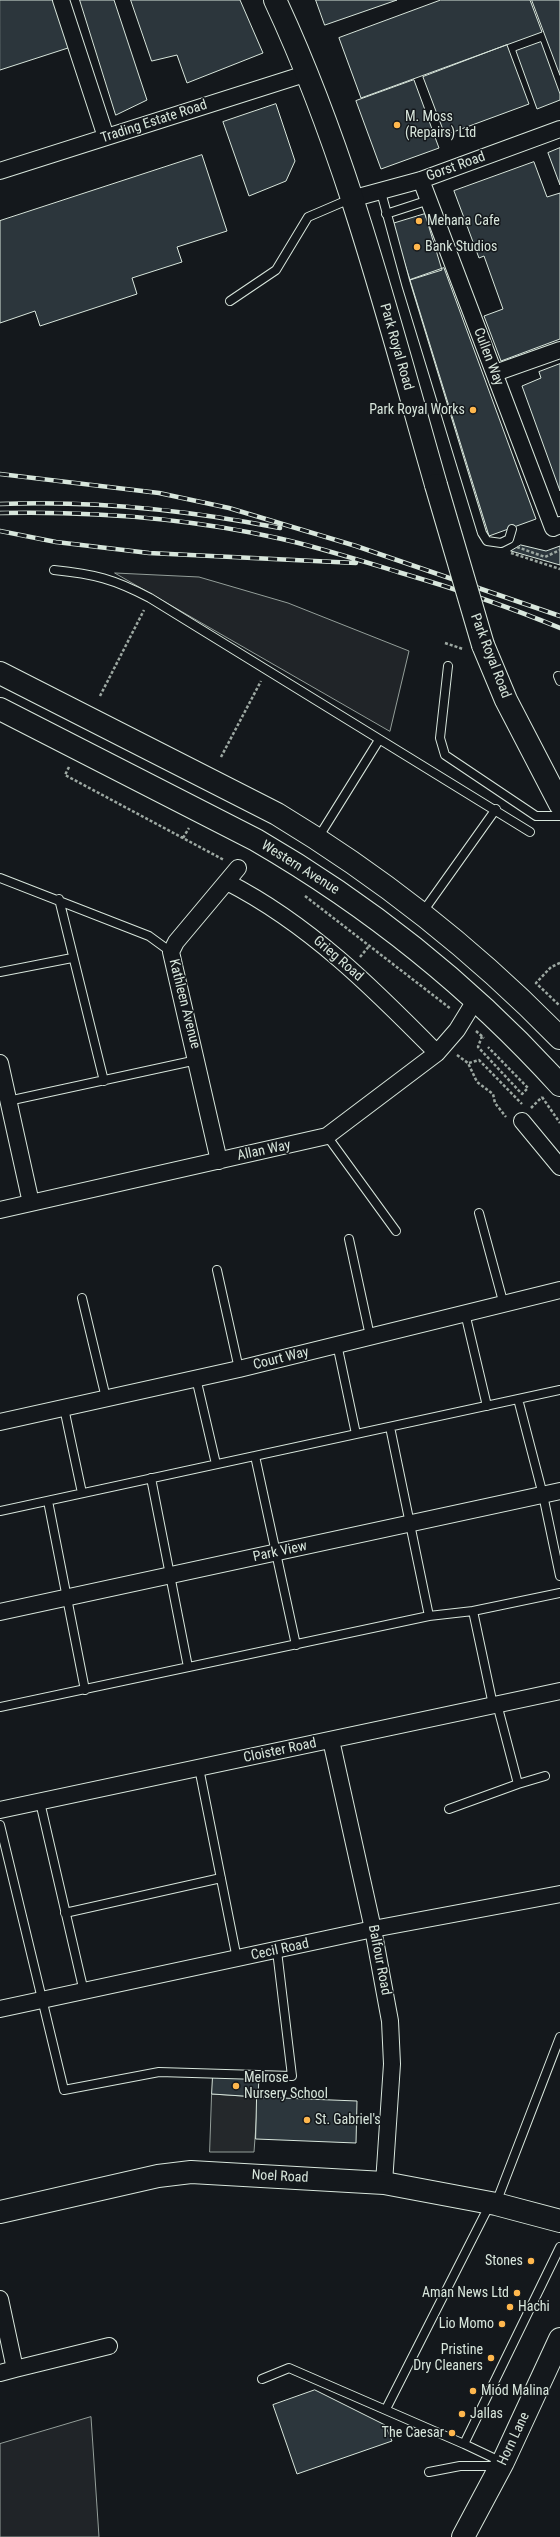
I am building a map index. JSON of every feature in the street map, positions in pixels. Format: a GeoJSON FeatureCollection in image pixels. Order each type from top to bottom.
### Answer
{"type":"FeatureCollection","features":[{"type":"Feature","properties":{"kind":"main road","name":"Park Royal Road"},"geometry":{"type":"LineString","coordinates":[[275,0],[308,74],[351,199],[383,300],[436,485],[474,648],[506,700],[560,804]]}},
{"type":"Feature","properties":{"kind":"main road"},"geometry":{"type":"LineString","coordinates":[[0,673],[270,810],[318,839],[421,913],[512,989],[560,1038]]}},
{"type":"Feature","properties":{"kind":"main road","name":"Western Avenue"},"geometry":{"type":"LineString","coordinates":[[0,709],[250,837],[298,864],[398,934],[476,999],[560,1086]]}},
{"type":"Feature","properties":{"kind":"main road","name":"Noel Road"},"geometry":{"type":"LineString","coordinates":[[0,2212],[158,2176],[191,2172],[384,2183],[493,2204],[560,2221]]}},
{"type":"Feature","properties":{"kind":"main road","name":"Horn Lane"},"geometry":{"type":"LineString","coordinates":[[463,2537],[503,2464],[560,2339]]}},
{"type":"Feature","properties":{"kind":"street"},"geometry":{"type":"LineString","coordinates":[[61,0],[106,137]]}},
{"type":"Feature","properties":{"kind":"street","name":"Trading Estate Road"},"geometry":{"type":"LineString","coordinates":[[0,171],[308,74]]}},
{"type":"Feature","properties":{"kind":"street","name":"Gorst Road"},"geometry":{"type":"LineString","coordinates":[[351,199],[421,180],[560,129]]}},
{"type":"Feature","properties":{"kind":"street","name":"Cullen Way"},"geometry":{"type":"LineString","coordinates":[[421,180],[553,528],[560,525]]}},
{"type":"Feature","properties":{"kind":"street"},"geometry":{"type":"LineString","coordinates":[[495,373],[560,350]]}},
{"type":"Feature","properties":{"kind":"street","name":"Kathleen Avenue"},"geometry":{"type":"LineString","coordinates":[[219,1161],[171,952],[176,942],[238,868]]}},
{"type":"Feature","properties":{"kind":"street","name":"Grieg Road"},"geometry":{"type":"LineString","coordinates":[[227,882],[263,900],[304,929],[440,1049]]}},
{"type":"Feature","properties":{"kind":"street","name":"Allan Way"},"geometry":{"type":"LineString","coordinates":[[0,1210],[327,1136],[440,1049],[460,1026],[476,999]]}},
{"type":"Feature","properties":{"kind":"street"},"geometry":{"type":"LineString","coordinates":[[0,1064],[31,1203]]}},
{"type":"Feature","properties":{"kind":"street"},"geometry":{"type":"LineString","coordinates":[[524,1112],[560,1167]]}},
{"type":"Feature","properties":{"kind":"street","name":"Court Way"},"geometry":{"type":"LineString","coordinates":[[0,1422],[239,1369],[370,1336],[504,1306],[560,1290]]}},
{"type":"Feature","properties":{"kind":"street","name":"Park View"},"geometry":{"type":"LineString","coordinates":[[0,1612],[560,1491]]}},
{"type":"Feature","properties":{"kind":"street","name":"Cloister Road"},"geometry":{"type":"LineString","coordinates":[[0,1810],[560,1691]]}},
{"type":"Feature","properties":{"kind":"street","name":"Balfour Road"},"geometry":{"type":"LineString","coordinates":[[331,1740],[373,1929],[390,2021],[392,2064],[384,2183]]}},
{"type":"Feature","properties":{"kind":"street","name":"Cecil Road"},"geometry":{"type":"LineString","coordinates":[[0,2009],[278,1951],[373,1929],[560,1894]]}},
{"type":"Feature","properties":{"kind":"street"},"geometry":{"type":"LineString","coordinates":[[0,2300],[8,2371],[108,2346]]}},
{"type":"Feature","properties":{"kind":"lane"},"geometry":{"type":"LineString","coordinates":[[381,192],[386,214],[482,533],[487,541],[501,543],[509,539],[512,529]]}},
{"type":"Feature","properties":{"kind":"lane"},"geometry":{"type":"LineString","coordinates":[[230,301],[276,270],[308,217],[351,199]]}},
{"type":"Feature","properties":{"kind":"lane"},"geometry":{"type":"LineString","coordinates":[[386,214],[429,200]]}},
{"type":"Feature","properties":{"kind":"lane"},"geometry":{"type":"LineString","coordinates":[[54,570],[94,574],[129,587],[150,598],[267,668],[379,740],[496,809],[530,832]]}},
{"type":"Feature","properties":{"kind":"lane"},"geometry":{"type":"LineString","coordinates":[[448,666],[440,738],[445,755],[536,816],[560,816]]}},
{"type":"Feature","properties":{"kind":"lane"},"geometry":{"type":"LineString","coordinates":[[318,839],[379,740]]}},
{"type":"Feature","properties":{"kind":"lane"},"geometry":{"type":"LineString","coordinates":[[421,913],[496,809]]}},
{"type":"Feature","properties":{"kind":"lane"},"geometry":{"type":"LineString","coordinates":[[0,878],[59,899],[149,936],[171,952]]}},
{"type":"Feature","properties":{"kind":"lane"},"geometry":{"type":"LineString","coordinates":[[59,899],[72,958],[104,1081]]}},
{"type":"Feature","properties":{"kind":"lane"},"geometry":{"type":"LineString","coordinates":[[0,972],[72,958]]}},
{"type":"Feature","properties":{"kind":"lane"},"geometry":{"type":"LineString","coordinates":[[8,1101],[197,1060]]}},
{"type":"Feature","properties":{"kind":"lane"},"geometry":{"type":"LineString","coordinates":[[327,1136],[396,1231]]}},
{"type":"Feature","properties":{"kind":"lane"},"geometry":{"type":"LineString","coordinates":[[479,1213],[504,1306]]}},
{"type":"Feature","properties":{"kind":"lane"},"geometry":{"type":"LineString","coordinates":[[349,1239],[370,1336]]}},
{"type":"Feature","properties":{"kind":"lane"},"geometry":{"type":"LineString","coordinates":[[216,1270],[239,1369]]}},
{"type":"Feature","properties":{"kind":"lane"},"geometry":{"type":"LineString","coordinates":[[82,1298],[106,1398]]}},
{"type":"Feature","properties":{"kind":"lane"},"geometry":{"type":"LineString","coordinates":[[465,1314],[487,1406]]}},
{"type":"Feature","properties":{"kind":"lane"},"geometry":{"type":"LineString","coordinates":[[337,1344],[356,1434]]}},
{"type":"Feature","properties":{"kind":"lane"},"geometry":{"type":"LineString","coordinates":[[196,1378],[216,1464]]}},
{"type":"Feature","properties":{"kind":"lane"},"geometry":{"type":"LineString","coordinates":[[0,1511],[560,1390]]}},
{"type":"Feature","properties":{"kind":"lane"},"geometry":{"type":"LineString","coordinates":[[518,1399],[543,1495],[560,1576]]}},
{"type":"Feature","properties":{"kind":"lane"},"geometry":{"type":"LineString","coordinates":[[64,1408],[82,1493]]}},
{"type":"Feature","properties":{"kind":"lane"},"geometry":{"type":"LineString","coordinates":[[390,1427],[429,1616]]}},
{"type":"Feature","properties":{"kind":"lane"},"geometry":{"type":"LineString","coordinates":[[255,1456],[274,1553],[296,1645]]}},
{"type":"Feature","properties":{"kind":"lane"},"geometry":{"type":"LineString","coordinates":[[151,1478],[188,1667]]}},
{"type":"Feature","properties":{"kind":"lane"},"geometry":{"type":"LineString","coordinates":[[48,1501],[85,1690]]}},
{"type":"Feature","properties":{"kind":"lane"},"geometry":{"type":"LineString","coordinates":[[0,1707],[429,1616],[473,1611],[560,1593]]}},
{"type":"Feature","properties":{"kind":"lane"},"geometry":{"type":"LineString","coordinates":[[473,1611],[495,1705],[518,1784]]}},
{"type":"Feature","properties":{"kind":"lane"},"geometry":{"type":"LineString","coordinates":[[199,1768],[237,1959]]}},
{"type":"Feature","properties":{"kind":"lane"},"geometry":{"type":"LineString","coordinates":[[449,1809],[518,1784],[545,1776]]}},
{"type":"Feature","properties":{"kind":"lane"},"geometry":{"type":"LineString","coordinates":[[40,1802],[84,1992]]}},
{"type":"Feature","properties":{"kind":"lane"},"geometry":{"type":"LineString","coordinates":[[0,1825],[41,2001],[64,2090],[159,2072],[292,2076],[278,1951]]}},
{"type":"Feature","properties":{"kind":"lane"},"geometry":{"type":"LineString","coordinates":[[65,1912],[221,1878]]}},
{"type":"Feature","properties":{"kind":"lane"},"geometry":{"type":"LineString","coordinates":[[386,2409],[493,2204],[560,2037]]}},
{"type":"Feature","properties":{"kind":"lane"},"geometry":{"type":"LineString","coordinates":[[464,2444],[560,2247]]}},
{"type":"Feature","properties":{"kind":"lane"},"geometry":{"type":"LineString","coordinates":[[262,2378],[289,2368],[386,2409],[464,2444],[503,2464]]}},
{"type":"Feature","properties":{"kind":"lane"},"geometry":{"type":"LineString","coordinates":[[429,2472],[460,2466],[503,2464]]}},
{"type":"Feature","properties":{"kind":"path"},"geometry":{"type":"LineString","coordinates":[[515,547],[545,557],[560,550]]}},
{"type":"Feature","properties":{"kind":"path"},"geometry":{"type":"LineString","coordinates":[[525,558],[560,569]]}},
{"type":"Feature","properties":{"kind":"path"},"geometry":{"type":"LineString","coordinates":[[100,696],[150,598]]}},
{"type":"Feature","properties":{"kind":"path"},"geometry":{"type":"LineString","coordinates":[[444,643],[474,648]]}},
{"type":"Feature","properties":{"kind":"path"},"geometry":{"type":"LineString","coordinates":[[221,757],[267,668]]}},
{"type":"Feature","properties":{"kind":"path"},"geometry":{"type":"LineString","coordinates":[[71,764],[65,775],[238,868]]}},
{"type":"Feature","properties":{"kind":"path"},"geometry":{"type":"LineString","coordinates":[[183,838],[190,826]]}},
{"type":"Feature","properties":{"kind":"path","name":"Western Avenue"},"geometry":{"type":"LineString","coordinates":[[303,894],[460,1026]]}},
{"type":"Feature","properties":{"kind":"path"},"geometry":{"type":"LineString","coordinates":[[557,967],[559,963]]}},
{"type":"Feature","properties":{"kind":"path"},"geometry":{"type":"LineString","coordinates":[[559,963],[551,967],[536,983],[560,1006]]}},
{"type":"Feature","properties":{"kind":"path"},"geometry":{"type":"LineString","coordinates":[[482,1036],[478,1047],[522,1094],[528,1088],[488,1047]]}},
{"type":"Feature","properties":{"kind":"path"},"geometry":{"type":"LineString","coordinates":[[440,1049],[468,1063],[477,1082],[494,1094],[495,1104],[508,1119],[524,1112],[542,1097],[560,1123]]}},
{"type":"Feature","properties":{"kind":"path"},"geometry":{"type":"LineString","coordinates":[[468,1063],[479,1060],[524,1112]]}},
{"type":"Feature","properties":{"kind":"shaded area"},"geometry":{"type":"Polygon","coordinates":[[[115,573],[199,577],[288,603],[409,651],[390,731],[115,573]]]}},
{"type":"Feature","properties":{"kind":"shaded area"},"geometry":{"type":"Polygon","coordinates":[[[212,2094],[258,2097],[254,2152],[210,2152],[212,2094]]]}},
{"type":"Feature","properties":{"kind":"shaded area"},"geometry":{"type":"Polygon","coordinates":[[[91,2417],[99,2537],[0,2537],[0,2444],[91,2417]]]}},
{"type":"Feature","properties":{"kind":"building"},"geometry":{"type":"Polygon","coordinates":[[[0,0],[56,0],[71,47],[0,70],[0,0]]]}},
{"type":"Feature","properties":{"kind":"building"},"geometry":{"type":"Polygon","coordinates":[[[80,0],[114,0],[147,100],[116,115],[80,0]]]}},
{"type":"Feature","properties":{"kind":"building"},"geometry":{"type":"Polygon","coordinates":[[[131,0],[240,0],[263,53],[187,83],[177,55],[152,61],[131,0]]]}},
{"type":"Feature","properties":{"kind":"building"},"geometry":{"type":"Polygon","coordinates":[[[316,0],[397,0],[325,25],[316,0]]]}},
{"type":"Feature","properties":{"kind":"building"},"geometry":{"type":"Polygon","coordinates":[[[441,0],[530,0],[542,32],[361,98],[339,38],[441,0]]]}},
{"type":"Feature","properties":{"kind":"building"},"geometry":{"type":"Polygon","coordinates":[[[532,0],[560,0],[560,75],[532,0]]]}},
{"type":"Feature","properties":{"kind":"building"},"geometry":{"type":"Polygon","coordinates":[[[541,42],[560,94],[560,100],[537,109],[516,51],[541,42]]]}},
{"type":"Feature","properties":{"kind":"building"},"geometry":{"type":"Polygon","coordinates":[[[507,45],[529,104],[445,135],[423,77],[507,45]]]}},
{"type":"Feature","properties":{"kind":"building","name":"M. Moss (Repairs) Ltd"},"geometry":{"type":"Polygon","coordinates":[[[414,80],[439,148],[381,169],[356,101],[414,80]]]}},
{"type":"Feature","properties":{"kind":"building"},"geometry":{"type":"Polygon","coordinates":[[[276,104],[295,161],[286,181],[249,196],[223,122],[276,104]]]}},
{"type":"Feature","properties":{"kind":"building"},"geometry":{"type":"Polygon","coordinates":[[[560,148],[560,185],[548,153],[560,148]]]}},
{"type":"Feature","properties":{"kind":"building"},"geometry":{"type":"Polygon","coordinates":[[[202,155],[227,231],[177,247],[182,262],[132,278],[137,294],[40,326],[35,311],[0,323],[0,221],[202,155]]]}},
{"type":"Feature","properties":{"kind":"building"},"geometry":{"type":"Polygon","coordinates":[[[534,162],[547,197],[560,193],[560,339],[501,361],[484,316],[503,309],[484,256],[479,258],[454,191],[534,162]]]}},
{"type":"Feature","properties":{"kind":"building","name":"Bank Studios"},"geometry":{"type":"Polygon","coordinates":[[[425,214],[442,270],[410,280],[392,224],[425,214]]]}},
{"type":"Feature","properties":{"kind":"building","name":"Park Royal Works"},"geometry":{"type":"Polygon","coordinates":[[[444,268],[536,519],[489,536],[410,280],[444,268]]]}},
{"type":"Feature","properties":{"kind":"building"},"geometry":{"type":"Polygon","coordinates":[[[560,364],[560,491],[522,386],[541,378],[539,372],[560,364]]]}},
{"type":"Feature","properties":{"kind":"building"},"geometry":{"type":"Polygon","coordinates":[[[521,545],[546,551],[560,546],[560,565],[511,551],[521,545]]]}},
{"type":"Feature","properties":{"kind":"building","name":"Melrose Nursery School"},"geometry":{"type":"Polygon","coordinates":[[[213,2075],[259,2077],[258,2097],[212,2094],[213,2075]]]}},
{"type":"Feature","properties":{"kind":"building","name":"St. Gabriel's"},"geometry":{"type":"Polygon","coordinates":[[[257,2097],[357,2101],[356,2143],[256,2139],[257,2097]]]}},
{"type":"Feature","properties":{"kind":"building"},"geometry":{"type":"Polygon","coordinates":[[[315,2390],[385,2425],[392,2441],[297,2474],[273,2405],[315,2390]]]}},
{"type":"Feature","properties":{"kind":"railway"},"geometry":{"type":"LineString","coordinates":[[0,474],[159,493],[229,508],[356,546],[560,616]]}},
{"type":"Feature","properties":{"kind":"railway"},"geometry":{"type":"LineString","coordinates":[[0,504],[35,503],[106,505],[176,511],[280,528]]}},
{"type":"Feature","properties":{"kind":"railway"},"geometry":{"type":"LineString","coordinates":[[0,513],[71,513],[142,517],[212,526],[282,539],[340,554],[419,578],[500,605],[560,628]]}},
{"type":"Feature","properties":{"kind":"railway"},"geometry":{"type":"LineString","coordinates":[[0,531],[56,542],[149,553],[356,563]]}},
{"type":"Feature","properties":{"kind":"place","name":"M. Moss (Repairs) Ltd"},"geometry":{"type":"Point","coordinates":[397,125]}},
{"type":"Feature","properties":{"kind":"place","name":"Mehana Cafe"},"geometry":{"type":"Point","coordinates":[419,221]}},
{"type":"Feature","properties":{"kind":"place","name":"Bank Studios"},"geometry":{"type":"Point","coordinates":[417,247]}},
{"type":"Feature","properties":{"kind":"place","name":"Park Royal Works"},"geometry":{"type":"Point","coordinates":[473,410]}},
{"type":"Feature","properties":{"kind":"place","name":"Melrose Nursery School"},"geometry":{"type":"Point","coordinates":[236,2086]}},
{"type":"Feature","properties":{"kind":"place","name":"St. Gabriel's"},"geometry":{"type":"Point","coordinates":[307,2120]}},
{"type":"Feature","properties":{"kind":"place","name":"Stones"},"geometry":{"type":"Point","coordinates":[531,2261]}},
{"type":"Feature","properties":{"kind":"place","name":"Aman News Ltd"},"geometry":{"type":"Point","coordinates":[517,2293]}},
{"type":"Feature","properties":{"kind":"place","name":"Hachi"},"geometry":{"type":"Point","coordinates":[510,2307]}},
{"type":"Feature","properties":{"kind":"place","name":"Lio Momo"},"geometry":{"type":"Point","coordinates":[502,2324]}},
{"type":"Feature","properties":{"kind":"place","name":"Pristine Dry Cleaners"},"geometry":{"type":"Point","coordinates":[491,2358]}},
{"type":"Feature","properties":{"kind":"place","name":"Miód Malina"},"geometry":{"type":"Point","coordinates":[473,2391]}},
{"type":"Feature","properties":{"kind":"place","name":"Jallas"},"geometry":{"type":"Point","coordinates":[462,2414]}},
{"type":"Feature","properties":{"kind":"place","name":"The Caesar"},"geometry":{"type":"Point","coordinates":[452,2433]}}]}
